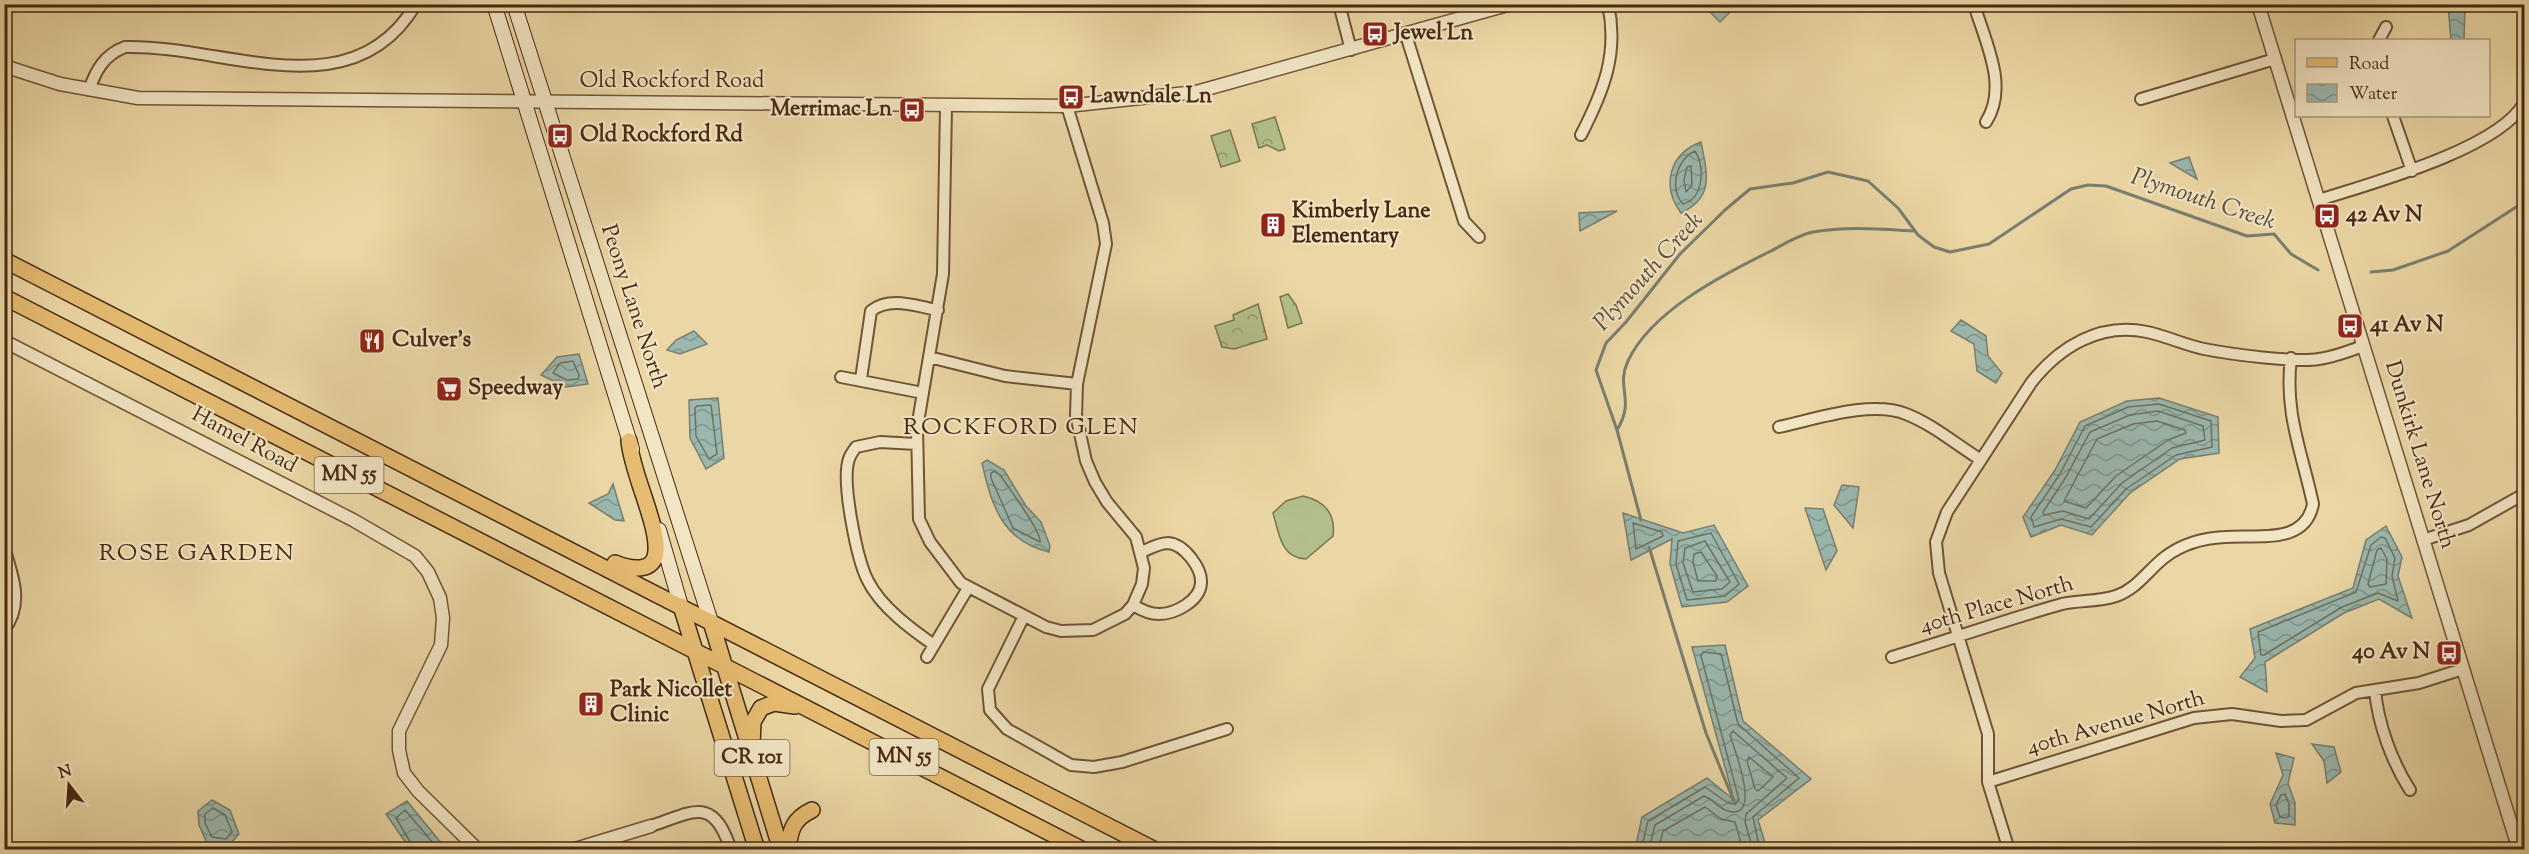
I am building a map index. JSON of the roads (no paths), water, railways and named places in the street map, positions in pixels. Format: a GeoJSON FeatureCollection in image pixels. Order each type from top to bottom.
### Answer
{"type":"FeatureCollection","features":[{"type":"Feature","properties":{"kind":"main road","name":"Peony Lane North"},"geometry":{"type":"LineString","coordinates":[[494,4],[681,606]]}},
{"type":"Feature","properties":{"kind":"main road","name":"Peony Lane North"},"geometry":{"type":"LineString","coordinates":[[514,4],[711,622]]}},
{"type":"Feature","properties":{"kind":"main road","name":"MN 55"},"geometry":{"type":"LineString","coordinates":[[6,264],[517,522],[1155,849]]}},
{"type":"Feature","properties":{"kind":"main road","name":"MN 55"},"geometry":{"type":"LineString","coordinates":[[4,297],[1083,849]]}},
{"type":"Feature","properties":{"kind":"main road"},"geometry":{"type":"LineString","coordinates":[[517,522],[629,569],[645,567],[657,552],[655,535],[631,459],[629,441]]}},
{"type":"Feature","properties":{"kind":"main road","name":"CR 101"},"geometry":{"type":"LineString","coordinates":[[681,606],[757,849]]}},
{"type":"Feature","properties":{"kind":"main road","name":"CR 101"},"geometry":{"type":"LineString","coordinates":[[711,622],[782,849]]}},
{"type":"Feature","properties":{"kind":"main road"},"geometry":{"type":"LineString","coordinates":[[751,754],[753,722],[761,708],[774,703],[805,707]]}},
{"type":"Feature","properties":{"kind":"main road"},"geometry":{"type":"LineString","coordinates":[[788,849],[792,824],[801,815],[812,810]]}},
{"type":"Feature","properties":{"kind":"street"},"geometry":{"type":"LineString","coordinates":[[89,90],[101,64],[108,56],[126,47],[287,66],[354,59],[373,52],[399,31],[416,4]]}},
{"type":"Feature","properties":{"kind":"street"},"geometry":{"type":"LineString","coordinates":[[1339,4],[1351,50]]}},
{"type":"Feature","properties":{"kind":"street","name":"Old Rockford Road"},"geometry":{"type":"LineString","coordinates":[[4,66],[89,90],[138,98],[1067,106],[1196,93],[1511,4]]}},
{"type":"Feature","properties":{"kind":"street"},"geometry":{"type":"LineString","coordinates":[[1581,135],[1609,71],[1612,32],[1608,4]]}},
{"type":"Feature","properties":{"kind":"street"},"geometry":{"type":"LineString","coordinates":[[1974,4],[1998,86],[1993,111],[1986,122]]}},
{"type":"Feature","properties":{"kind":"street","name":"Dunkirk Lane North"},"geometry":{"type":"LineString","coordinates":[[2258,4],[2519,849]]}},
{"type":"Feature","properties":{"kind":"street"},"geometry":{"type":"LineString","coordinates":[[2380,39],[2386,27]]}},
{"type":"Feature","properties":{"kind":"street"},"geometry":{"type":"LineString","coordinates":[[1406,35],[1464,221],[1479,237]]}},
{"type":"Feature","properties":{"kind":"street"},"geometry":{"type":"LineString","coordinates":[[2141,99],[2275,59]]}},
{"type":"Feature","properties":{"kind":"street"},"geometry":{"type":"LineString","coordinates":[[2319,200],[2412,171],[2502,128],[2516,115],[2524,103]]}},
{"type":"Feature","properties":{"kind":"street"},"geometry":{"type":"LineString","coordinates":[[946,106],[944,260],[917,444],[918,506],[923,531],[952,572],[968,588],[1046,627],[1077,632],[1093,630],[1113,622],[1133,605],[1142,584],[1144,568],[1142,552],[1136,537],[1107,502],[1086,461],[1076,415],[1077,384],[1106,244],[1103,223],[1067,106]]}},
{"type":"Feature","properties":{"kind":"street"},"geometry":{"type":"LineString","coordinates":[[2394,117],[2412,171]]}},
{"type":"Feature","properties":{"kind":"street"},"geometry":{"type":"LineString","coordinates":[[861,379],[871,311],[881,303],[891,302],[938,310]]}},
{"type":"Feature","properties":{"kind":"street"},"geometry":{"type":"LineString","coordinates":[[2524,327],[2524,345]]}},
{"type":"Feature","properties":{"kind":"street"},"geometry":{"type":"LineString","coordinates":[[2009,849],[1988,782],[1988,734],[1939,573],[1936,542],[1947,512],[2044,366],[2080,340],[2100,333],[2122,330],[2144,332],[2204,349],[2290,358],[2317,359],[2363,346]]}},
{"type":"Feature","properties":{"kind":"street","name":"Hamel Road"},"geometry":{"type":"LineString","coordinates":[[4,341],[353,520],[415,556],[428,572],[440,597],[443,618],[441,645],[399,731],[399,750],[405,773],[418,791],[478,849]]}},
{"type":"Feature","properties":{"kind":"street"},"geometry":{"type":"LineString","coordinates":[[929,357],[1005,376],[1077,384]]}},
{"type":"Feature","properties":{"kind":"street","name":"40th Place North"},"geometry":{"type":"LineString","coordinates":[[1892,657],[2061,605],[2115,596],[2129,590],[2166,556],[2193,543],[2224,537],[2284,534],[2301,528],[2313,504],[2291,423],[2288,396],[2290,358]]}},
{"type":"Feature","properties":{"kind":"street"},"geometry":{"type":"LineString","coordinates":[[841,377],[861,379],[923,393]]}},
{"type":"Feature","properties":{"kind":"street"},"geometry":{"type":"LineString","coordinates":[[1779,427],[1860,410],[1891,410],[1919,420],[1981,460]]}},
{"type":"Feature","properties":{"kind":"street"},"geometry":{"type":"LineString","coordinates":[[917,444],[880,442],[856,447],[849,458],[847,472],[850,511],[861,562],[869,582],[911,629],[934,645]]}},
{"type":"Feature","properties":{"kind":"street"},"geometry":{"type":"LineString","coordinates":[[2423,540],[2469,525],[2524,494]]}},
{"type":"Feature","properties":{"kind":"street"},"geometry":{"type":"LineString","coordinates":[[1133,605],[1146,612],[1160,614],[1180,609],[1194,598],[1201,585],[1200,571],[1179,546],[1167,543],[1142,552]]}},
{"type":"Feature","properties":{"kind":"street"},"geometry":{"type":"LineString","coordinates":[[4,548],[17,593],[15,609],[4,630]]}},
{"type":"Feature","properties":{"kind":"street"},"geometry":{"type":"LineString","coordinates":[[927,657],[968,588]]}},
{"type":"Feature","properties":{"kind":"street"},"geometry":{"type":"LineString","coordinates":[[1024,616],[988,689],[990,710],[1002,724],[1016,734],[1071,765],[1094,767],[1122,762],[1227,729]]}},
{"type":"Feature","properties":{"kind":"street","name":"40th Avenue North"},"geometry":{"type":"LineString","coordinates":[[1988,782],[2194,718],[2232,714],[2281,721],[2306,720],[2356,693],[2419,683],[2463,669]]}},
{"type":"Feature","properties":{"kind":"street"},"geometry":{"type":"LineString","coordinates":[[2375,690],[2379,713],[2394,760],[2410,790]]}},
{"type":"Feature","properties":{"kind":"street"},"geometry":{"type":"LineString","coordinates":[[572,849],[694,811],[704,812],[718,820],[731,849]]}},
{"type":"Feature","properties":{"kind":"water"},"geometry":{"type":"Polygon","coordinates":[[[1709,4],[1737,5],[1720,22],[1707,9],[1709,4]]]}},
{"type":"Feature","properties":{"kind":"water"},"geometry":{"type":"Polygon","coordinates":[[[2448,5],[2465,5],[2464,39],[2451,39],[2448,5]]]}},
{"type":"Feature","properties":{"kind":"water"},"geometry":{"type":"Polygon","coordinates":[[[1701,142],[1706,174],[1704,192],[1692,207],[1681,213],[1671,192],[1672,172],[1682,154],[1701,142]]]}},
{"type":"Feature","properties":{"kind":"water"},"geometry":{"type":"Polygon","coordinates":[[[2189,157],[2197,179],[2170,163],[2189,157]]]}},
{"type":"Feature","properties":{"kind":"water"},"geometry":{"type":"Polygon","coordinates":[[[1617,211],[1580,231],[1579,213],[1617,211]]]}},
{"type":"Feature","properties":{"kind":"water"},"geometry":{"type":"Polygon","coordinates":[[[1961,320],[1986,336],[1988,356],[2002,373],[1996,383],[1977,371],[1974,344],[1951,331],[1961,320]]]}},
{"type":"Feature","properties":{"kind":"water"},"geometry":{"type":"Polygon","coordinates":[[[694,331],[707,344],[680,354],[667,350],[676,340],[694,331]]]}},
{"type":"Feature","properties":{"kind":"water"},"geometry":{"type":"Polygon","coordinates":[[[579,354],[588,384],[566,387],[541,375],[557,357],[579,354]]]}},
{"type":"Feature","properties":{"kind":"water"},"geometry":{"type":"Polygon","coordinates":[[[718,398],[724,458],[706,469],[690,438],[689,400],[718,398]]]}},
{"type":"Feature","properties":{"kind":"water"},"geometry":{"type":"Polygon","coordinates":[[[2159,398],[2218,417],[2219,453],[2180,459],[2130,493],[2092,535],[2061,525],[2031,537],[2023,517],[2055,470],[2080,422],[2127,401],[2159,398]]]}},
{"type":"Feature","properties":{"kind":"water"},"geometry":{"type":"Polygon","coordinates":[[[987,460],[1004,470],[1026,506],[1041,522],[1050,546],[1049,552],[1020,540],[1002,520],[990,494],[982,463],[987,460]]]}},
{"type":"Feature","properties":{"kind":"water"},"geometry":{"type":"Polygon","coordinates":[[[613,484],[624,521],[615,520],[589,503],[608,494],[613,484]]]}},
{"type":"Feature","properties":{"kind":"water"},"geometry":{"type":"Polygon","coordinates":[[[1842,485],[1859,487],[1853,528],[1834,505],[1842,485]]]}},
{"type":"Feature","properties":{"kind":"water"},"geometry":{"type":"Polygon","coordinates":[[[1805,508],[1823,509],[1837,551],[1826,570],[1805,508]]]}},
{"type":"Feature","properties":{"kind":"water"},"geometry":{"type":"Polygon","coordinates":[[[1623,513],[1683,533],[1714,525],[1748,586],[1727,602],[1682,607],[1670,564],[1672,539],[1631,560],[1623,513]]]}},
{"type":"Feature","properties":{"kind":"water"},"geometry":{"type":"Polygon","coordinates":[[[2386,526],[2402,557],[2398,576],[2412,618],[2379,599],[2344,613],[2265,662],[2267,692],[2240,677],[2255,658],[2250,629],[2353,588],[2366,540],[2386,526]]]}},
{"type":"Feature","properties":{"kind":"water"},"geometry":{"type":"Polygon","coordinates":[[[1725,645],[1743,721],[1811,779],[1758,820],[1767,849],[1635,849],[1642,817],[1707,778],[1734,800],[1692,647],[1725,645]]]}},
{"type":"Feature","properties":{"kind":"water"},"geometry":{"type":"Polygon","coordinates":[[[2312,744],[2334,747],[2341,772],[2327,783],[2324,761],[2312,744]]]}},
{"type":"Feature","properties":{"kind":"water"},"geometry":{"type":"Polygon","coordinates":[[[2276,753],[2294,758],[2288,783],[2295,803],[2295,825],[2275,823],[2270,804],[2283,775],[2276,753]]]}},
{"type":"Feature","properties":{"kind":"water"},"geometry":{"type":"Polygon","coordinates":[[[212,800],[230,810],[239,834],[228,846],[207,843],[199,825],[198,811],[212,800]]]}},
{"type":"Feature","properties":{"kind":"water"},"geometry":{"type":"Polygon","coordinates":[[[407,801],[446,849],[410,849],[386,814],[407,801]]]}},
{"type":"Feature","properties":{"kind":"waterway","name":"Plymouth Creek"},"geometry":{"type":"LineString","coordinates":[[1641,520],[1617,430],[1596,370],[1606,343],[1626,322],[1680,254],[1750,189],[1793,183],[1828,172],[1868,181],[1898,208],[1918,235],[1934,247],[1950,252],[1989,244],[2071,189],[2088,185],[2106,186],[2247,236],[2274,234],[2291,254],[2318,270]]}},
{"type":"Feature","properties":{"kind":"waterway","name":"Plymouth Creek"},"geometry":{"type":"LineString","coordinates":[[2371,272],[2393,270],[2448,251],[2524,202]]}},
{"type":"Feature","properties":{"kind":"waterway","name":"Plymouth Creek"},"geometry":{"type":"LineString","coordinates":[[1617,430],[1625,410],[1623,379],[1628,361],[1653,326],[1690,296],[1732,271],[1807,233],[1850,229],[1913,231]]}},
{"type":"Feature","properties":{"kind":"waterway","name":"Plymouth Creek"},"geometry":{"type":"LineString","coordinates":[[1649,547],[1706,733],[1735,804]]}},
{"type":"Feature","properties":{"kind":"place","name":"Jewel Ln"},"geometry":{"type":"Point","coordinates":[1375,34]}},
{"type":"Feature","properties":{"kind":"place","name":"Lawndale Ln"},"geometry":{"type":"Point","coordinates":[1071,97]}},
{"type":"Feature","properties":{"kind":"place","name":"Merrimac Ln"},"geometry":{"type":"Point","coordinates":[912,110]}},
{"type":"Feature","properties":{"kind":"place","name":"Old Rockford Rd"},"geometry":{"type":"Point","coordinates":[560,136]}},
{"type":"Feature","properties":{"kind":"place","name":"42 Av N"},"geometry":{"type":"Point","coordinates":[2327,216]}},
{"type":"Feature","properties":{"kind":"place","name":"Kimberly Lane Elementary"},"geometry":{"type":"Point","coordinates":[1273,225]}},
{"type":"Feature","properties":{"kind":"place","name":"41 Av N"},"geometry":{"type":"Point","coordinates":[2350,326]}},
{"type":"Feature","properties":{"kind":"place","name":"Culver's"},"geometry":{"type":"Point","coordinates":[372,341]}},
{"type":"Feature","properties":{"kind":"place","name":"Speedway"},"geometry":{"type":"Point","coordinates":[449,389]}},
{"type":"Feature","properties":{"kind":"place","name":"40 Av N"},"geometry":{"type":"Point","coordinates":[2449,653]}},
{"type":"Feature","properties":{"kind":"place","name":"Park Nicollet Clinic"},"geometry":{"type":"Point","coordinates":[591,704]}},
{"type":"Feature","properties":{"kind":"district","name":"ROCKFORD GLEN"},"geometry":{"type":"Point","coordinates":[1021,428]}},
{"type":"Feature","properties":{"kind":"district","name":"ROSE GARDEN"},"geometry":{"type":"Point","coordinates":[197,554]}}]}
